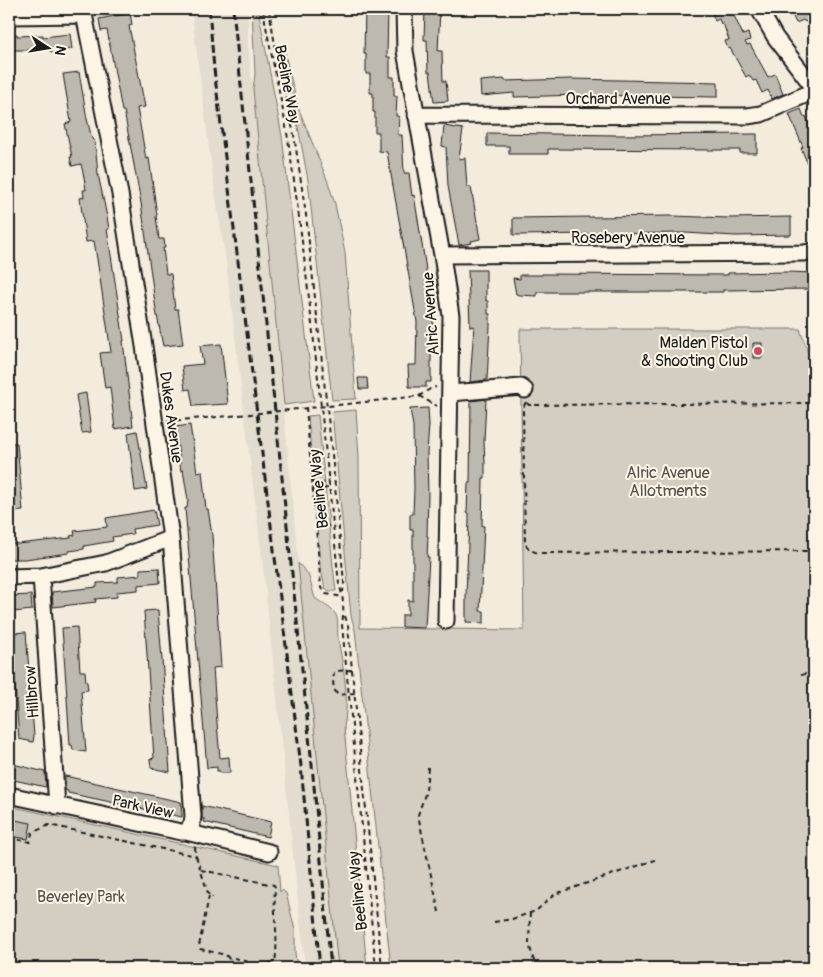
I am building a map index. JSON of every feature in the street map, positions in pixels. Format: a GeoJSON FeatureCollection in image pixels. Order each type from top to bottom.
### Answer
{"type":"FeatureCollection","features":[{"type":"Feature","properties":{"kind":"street","name":"Alric Avenue"},"geometry":{"type":"LineString","coordinates":[[404,9],[404,46],[442,255],[451,316],[446,621]]}},
{"type":"Feature","properties":{"kind":"street"},"geometry":{"type":"LineString","coordinates":[[759,9],[775,37],[814,89]]}},
{"type":"Feature","properties":{"kind":"street"},"geometry":{"type":"LineString","coordinates":[[9,16],[84,12]]}},
{"type":"Feature","properties":{"kind":"street","name":"Dukes Avenue"},"geometry":{"type":"LineString","coordinates":[[84,12],[120,194],[171,538],[193,816],[192,824],[186,832]]}},
{"type":"Feature","properties":{"kind":"street","name":"Orchard Avenue"},"geometry":{"type":"LineString","coordinates":[[416,115],[747,116],[761,114],[814,89]]}},
{"type":"Feature","properties":{"kind":"street","name":"Rosebery Avenue"},"geometry":{"type":"LineString","coordinates":[[442,255],[804,253],[814,251]]}},
{"type":"Feature","properties":{"kind":"street"},"geometry":{"type":"LineString","coordinates":[[451,387],[520,388],[526,396]]}},
{"type":"Feature","properties":{"kind":"street"},"geometry":{"type":"LineString","coordinates":[[9,577],[41,576],[106,563],[171,538]]}},
{"type":"Feature","properties":{"kind":"street","name":"Hillbrow"},"geometry":{"type":"LineString","coordinates":[[41,576],[57,806]]}},
{"type":"Feature","properties":{"kind":"street","name":"Park View"},"geometry":{"type":"LineString","coordinates":[[9,796],[186,832],[269,852]]}},
{"type":"Feature","properties":{"kind":"path","name":"Beeline Way"},"geometry":{"type":"LineString","coordinates":[[263,9],[295,188],[330,488],[339,584],[343,596],[344,614],[342,625],[348,694],[376,968]]}},
{"type":"Feature","properties":{"kind":"path"},"geometry":{"type":"LineString","coordinates":[[269,9],[294,135],[306,215],[332,454],[344,583],[343,596],[326,594],[321,588],[306,407]]}},
{"type":"Feature","properties":{"kind":"path"},"geometry":{"type":"LineString","coordinates":[[155,422],[419,396],[430,389],[451,387]]}},
{"type":"Feature","properties":{"kind":"path"},"geometry":{"type":"LineString","coordinates":[[419,396],[439,406],[450,408]]}},
{"type":"Feature","properties":{"kind":"path"},"geometry":{"type":"LineString","coordinates":[[526,396],[529,405],[814,403]]}},
{"type":"Feature","properties":{"kind":"path"},"geometry":{"type":"LineString","coordinates":[[526,396],[523,408],[525,544],[530,550],[538,553],[814,551]]}},
{"type":"Feature","properties":{"kind":"path"},"geometry":{"type":"LineString","coordinates":[[312,489],[329,480]]}},
{"type":"Feature","properties":{"kind":"path"},"geometry":{"type":"LineString","coordinates":[[312,489],[330,488]]}},
{"type":"Feature","properties":{"kind":"path"},"geometry":{"type":"LineString","coordinates":[[315,527],[333,526]]}},
{"type":"Feature","properties":{"kind":"path"},"geometry":{"type":"LineString","coordinates":[[344,614],[348,625],[382,968]]}},
{"type":"Feature","properties":{"kind":"path"},"geometry":{"type":"LineString","coordinates":[[352,670],[336,671],[333,680],[338,695],[354,693]]}},
{"type":"Feature","properties":{"kind":"path"},"geometry":{"type":"LineString","coordinates":[[801,675],[814,672]]}},
{"type":"Feature","properties":{"kind":"path"},"geometry":{"type":"LineString","coordinates":[[428,767],[426,791],[418,815],[438,912]]}},
{"type":"Feature","properties":{"kind":"path"},"geometry":{"type":"LineString","coordinates":[[9,838],[30,842],[32,833],[49,825],[196,856],[209,896],[199,946],[200,949],[226,955],[230,960]]}},
{"type":"Feature","properties":{"kind":"path"},"geometry":{"type":"LineString","coordinates":[[494,922],[512,920],[536,911],[550,897],[564,890],[655,860]]}},
{"type":"Feature","properties":{"kind":"path"},"geometry":{"type":"LineString","coordinates":[[201,870],[274,885],[275,887],[278,945],[275,962],[260,965],[234,958],[230,960]]}},
{"type":"Feature","properties":{"kind":"path"},"geometry":{"type":"LineString","coordinates":[[209,896],[213,897]]}},
{"type":"Feature","properties":{"kind":"path"},"geometry":{"type":"LineString","coordinates":[[530,912],[528,925],[529,944],[536,968]]}},
{"type":"Feature","properties":{"kind":"path"},"geometry":{"type":"LineString","coordinates":[[228,968],[230,960]]}},
{"type":"Feature","properties":{"kind":"shaded area"},"geometry":{"type":"Polygon","coordinates":[[[88,9],[143,9],[90,21],[88,9]]]}},
{"type":"Feature","properties":{"kind":"shaded area"},"geometry":{"type":"Polygon","coordinates":[[[191,9],[248,9],[248,43],[338,968],[305,968],[264,576],[226,262],[191,9]]]}},
{"type":"Feature","properties":{"kind":"green space"},"geometry":{"type":"Polygon","coordinates":[[[252,9],[258,9],[282,136],[314,401],[284,405],[253,89],[255,74],[252,9]]]}},
{"type":"Feature","properties":{"kind":"green space"},"geometry":{"type":"Polygon","coordinates":[[[283,46],[298,107],[335,204],[345,253],[356,399],[332,400],[308,180],[283,46]]]}},
{"type":"Feature","properties":{"kind":"green space","name":"Alric Avenue Allotments"},"geometry":{"type":"Polygon","coordinates":[[[520,329],[800,329],[814,370],[814,968],[391,968],[355,630],[351,616],[332,412],[356,410],[359,457],[360,628],[524,630],[520,329]]]}},
{"type":"Feature","properties":{"kind":"green space"},"geometry":{"type":"Polygon","coordinates":[[[318,415],[336,591],[329,591],[325,588],[320,566],[308,416],[318,415]]]}},
{"type":"Feature","properties":{"kind":"green space"},"geometry":{"type":"Polygon","coordinates":[[[298,563],[308,574],[315,598],[332,610],[337,620],[346,694],[344,727],[367,968],[338,968],[298,563]]]}},
{"type":"Feature","properties":{"kind":"green space","name":"Beverley Park"},"geometry":{"type":"Polygon","coordinates":[[[9,806],[278,865],[280,892],[282,890],[286,893],[295,930],[297,968],[9,968],[9,806]]]}},
{"type":"Feature","properties":{"kind":"building"},"geometry":{"type":"Polygon","coordinates":[[[365,9],[388,9],[387,57],[390,57],[390,77],[394,77],[394,96],[397,96],[396,116],[399,116],[398,135],[402,135],[404,173],[409,173],[412,196],[414,195],[434,329],[431,330],[431,382],[426,382],[426,387],[409,387],[408,365],[416,365],[417,322],[387,152],[379,151],[379,132],[375,132],[373,93],[370,93],[370,74],[366,74],[366,54],[364,54],[365,9]]]}},
{"type":"Feature","properties":{"kind":"building"},"geometry":{"type":"Polygon","coordinates":[[[425,9],[440,9],[438,51],[442,51],[443,81],[446,81],[448,101],[434,102],[430,72],[428,72],[427,40],[424,40],[425,9]]]}},
{"type":"Feature","properties":{"kind":"building"},"geometry":{"type":"Polygon","coordinates":[[[723,9],[731,9],[743,35],[748,33],[750,40],[745,42],[747,45],[750,44],[768,77],[775,74],[783,94],[772,99],[768,90],[762,93],[756,80],[753,81],[749,75],[746,77],[730,48],[728,49],[725,41],[729,40],[723,23],[721,24],[719,19],[715,21],[712,13],[723,9]]]}},
{"type":"Feature","properties":{"kind":"building"},"geometry":{"type":"Polygon","coordinates":[[[789,9],[814,9],[814,18],[796,23],[789,9]]]}},
{"type":"Feature","properties":{"kind":"building"},"geometry":{"type":"Polygon","coordinates":[[[130,13],[132,25],[129,26],[145,107],[137,108],[146,159],[149,158],[159,239],[164,239],[165,248],[163,248],[166,274],[171,274],[175,309],[178,309],[183,344],[163,346],[141,203],[124,111],[122,111],[107,30],[101,31],[99,19],[130,13]]]}},
{"type":"Feature","properties":{"kind":"building"},"geometry":{"type":"Polygon","coordinates":[[[17,34],[17,36],[43,35],[43,37],[70,34],[72,49],[51,52],[50,50],[9,50],[9,35],[17,34]]]}},
{"type":"Feature","properties":{"kind":"building"},"geometry":{"type":"Polygon","coordinates":[[[79,72],[87,119],[92,139],[95,142],[98,174],[109,229],[107,229],[124,341],[133,426],[115,429],[110,387],[105,388],[100,353],[111,352],[97,259],[94,241],[86,242],[80,198],[84,197],[83,190],[86,190],[84,177],[81,164],[72,166],[65,124],[71,122],[63,74],[79,72]]]}},
{"type":"Feature","properties":{"kind":"building"},"geometry":{"type":"Polygon","coordinates":[[[504,79],[505,81],[570,79],[718,82],[718,97],[577,95],[514,97],[514,93],[481,96],[480,81],[504,79]]]}},
{"type":"Feature","properties":{"kind":"building"},"geometry":{"type":"Polygon","coordinates":[[[801,109],[804,117],[806,116],[814,142],[814,179],[789,114],[801,109]]]}},
{"type":"Feature","properties":{"kind":"building"},"geometry":{"type":"Polygon","coordinates":[[[444,126],[463,129],[459,159],[465,158],[467,187],[471,187],[480,239],[471,241],[472,243],[459,245],[448,186],[446,147],[442,146],[444,126]]]}},
{"type":"Feature","properties":{"kind":"building"},"geometry":{"type":"Polygon","coordinates":[[[487,133],[616,135],[757,134],[757,153],[740,153],[740,150],[548,149],[548,154],[509,154],[509,146],[487,146],[487,133]]]}},
{"type":"Feature","properties":{"kind":"building"},"geometry":{"type":"Polygon","coordinates":[[[673,216],[729,218],[791,217],[791,235],[735,236],[686,233],[513,235],[513,218],[673,216]]]}},
{"type":"Feature","properties":{"kind":"building"},"geometry":{"type":"Polygon","coordinates":[[[468,270],[486,270],[486,301],[488,301],[488,314],[490,314],[487,380],[470,382],[474,326],[470,327],[468,270]]]}},
{"type":"Feature","properties":{"kind":"building"},"geometry":{"type":"Polygon","coordinates":[[[728,273],[814,273],[814,289],[723,290],[723,292],[537,292],[537,296],[516,294],[513,278],[520,279],[520,275],[542,274],[728,275],[728,273]]]}},
{"type":"Feature","properties":{"kind":"building","name":"Malden Pistol & Shooting Club"},"geometry":{"type":"Polygon","coordinates":[[[753,343],[762,343],[762,358],[753,358],[753,343]]]}},
{"type":"Feature","properties":{"kind":"building"},"geometry":{"type":"Polygon","coordinates":[[[221,344],[228,404],[193,406],[190,389],[185,390],[182,366],[203,364],[200,346],[221,344]]]}},
{"type":"Feature","properties":{"kind":"building"},"geometry":{"type":"Polygon","coordinates":[[[358,378],[367,378],[368,389],[359,389],[358,378]]]}},
{"type":"Feature","properties":{"kind":"building"},"geometry":{"type":"Polygon","coordinates":[[[86,393],[91,432],[82,433],[76,395],[86,393]]]}},
{"type":"Feature","properties":{"kind":"building"},"geometry":{"type":"Polygon","coordinates":[[[486,399],[482,526],[484,526],[480,611],[484,611],[484,623],[466,622],[466,595],[471,401],[486,399]]]}},
{"type":"Feature","properties":{"kind":"building"},"geometry":{"type":"Polygon","coordinates":[[[428,408],[427,557],[429,557],[425,628],[402,627],[402,615],[408,615],[408,600],[413,601],[413,530],[410,530],[410,514],[413,514],[414,489],[413,426],[410,409],[428,408]]]}},
{"type":"Feature","properties":{"kind":"building"},"geometry":{"type":"Polygon","coordinates":[[[190,425],[197,472],[202,471],[206,509],[208,509],[212,535],[221,667],[213,668],[217,723],[220,758],[229,757],[230,773],[220,773],[220,771],[217,771],[217,767],[207,768],[185,508],[187,508],[188,500],[183,470],[181,471],[175,427],[190,425]]]}},
{"type":"Feature","properties":{"kind":"building"},"geometry":{"type":"Polygon","coordinates":[[[137,431],[147,489],[135,491],[128,433],[137,431]]]}},
{"type":"Feature","properties":{"kind":"building"},"geometry":{"type":"Polygon","coordinates":[[[9,443],[17,443],[23,511],[9,512],[9,443]]]}},
{"type":"Feature","properties":{"kind":"building"},"geometry":{"type":"Polygon","coordinates":[[[154,510],[157,525],[132,529],[133,534],[112,537],[113,541],[84,546],[84,549],[69,551],[69,553],[25,559],[9,559],[9,543],[18,544],[71,538],[70,536],[75,535],[74,531],[107,527],[106,518],[154,510]]]}},
{"type":"Feature","properties":{"kind":"building"},"geometry":{"type":"Polygon","coordinates":[[[159,568],[160,583],[138,585],[138,590],[117,592],[117,597],[95,599],[96,602],[53,607],[52,592],[97,587],[97,583],[118,582],[118,577],[140,575],[140,569],[159,568]]]}},
{"type":"Feature","properties":{"kind":"building"},"geometry":{"type":"Polygon","coordinates":[[[31,595],[32,610],[13,612],[12,596],[31,595]]]}},
{"type":"Feature","properties":{"kind":"building"},"geometry":{"type":"Polygon","coordinates":[[[158,610],[170,772],[151,768],[150,759],[154,758],[144,611],[158,610]]]}},
{"type":"Feature","properties":{"kind":"building"},"geometry":{"type":"Polygon","coordinates":[[[77,627],[80,671],[85,671],[88,690],[81,691],[86,752],[73,750],[72,745],[70,745],[62,628],[77,627]]]}},
{"type":"Feature","properties":{"kind":"building"},"geometry":{"type":"Polygon","coordinates":[[[26,632],[33,742],[19,739],[11,633],[26,632]]]}},
{"type":"Feature","properties":{"kind":"building"},"geometry":{"type":"Polygon","coordinates":[[[9,763],[45,772],[46,787],[9,779],[9,763]]]}},
{"type":"Feature","properties":{"kind":"building"},"geometry":{"type":"Polygon","coordinates":[[[65,776],[181,802],[182,817],[68,793],[65,790],[65,776]]]}},
{"type":"Feature","properties":{"kind":"building"},"geometry":{"type":"Polygon","coordinates":[[[202,806],[271,822],[268,837],[204,822],[205,819],[202,819],[202,806]]]}},
{"type":"Feature","properties":{"kind":"building"},"geometry":{"type":"Polygon","coordinates":[[[9,819],[31,823],[28,839],[9,836],[9,819]]]}},
{"type":"Feature","properties":{"kind":"railway"},"geometry":{"type":"LineString","coordinates":[[209,9],[214,69],[301,766],[320,968]]}},
{"type":"Feature","properties":{"kind":"railway"},"geometry":{"type":"LineString","coordinates":[[233,9],[312,765],[331,968]]}},
{"type":"Feature","properties":{"kind":"place","name":"Malden Pistol & Shooting Club"},"geometry":{"type":"Point","coordinates":[758,351]}}]}
